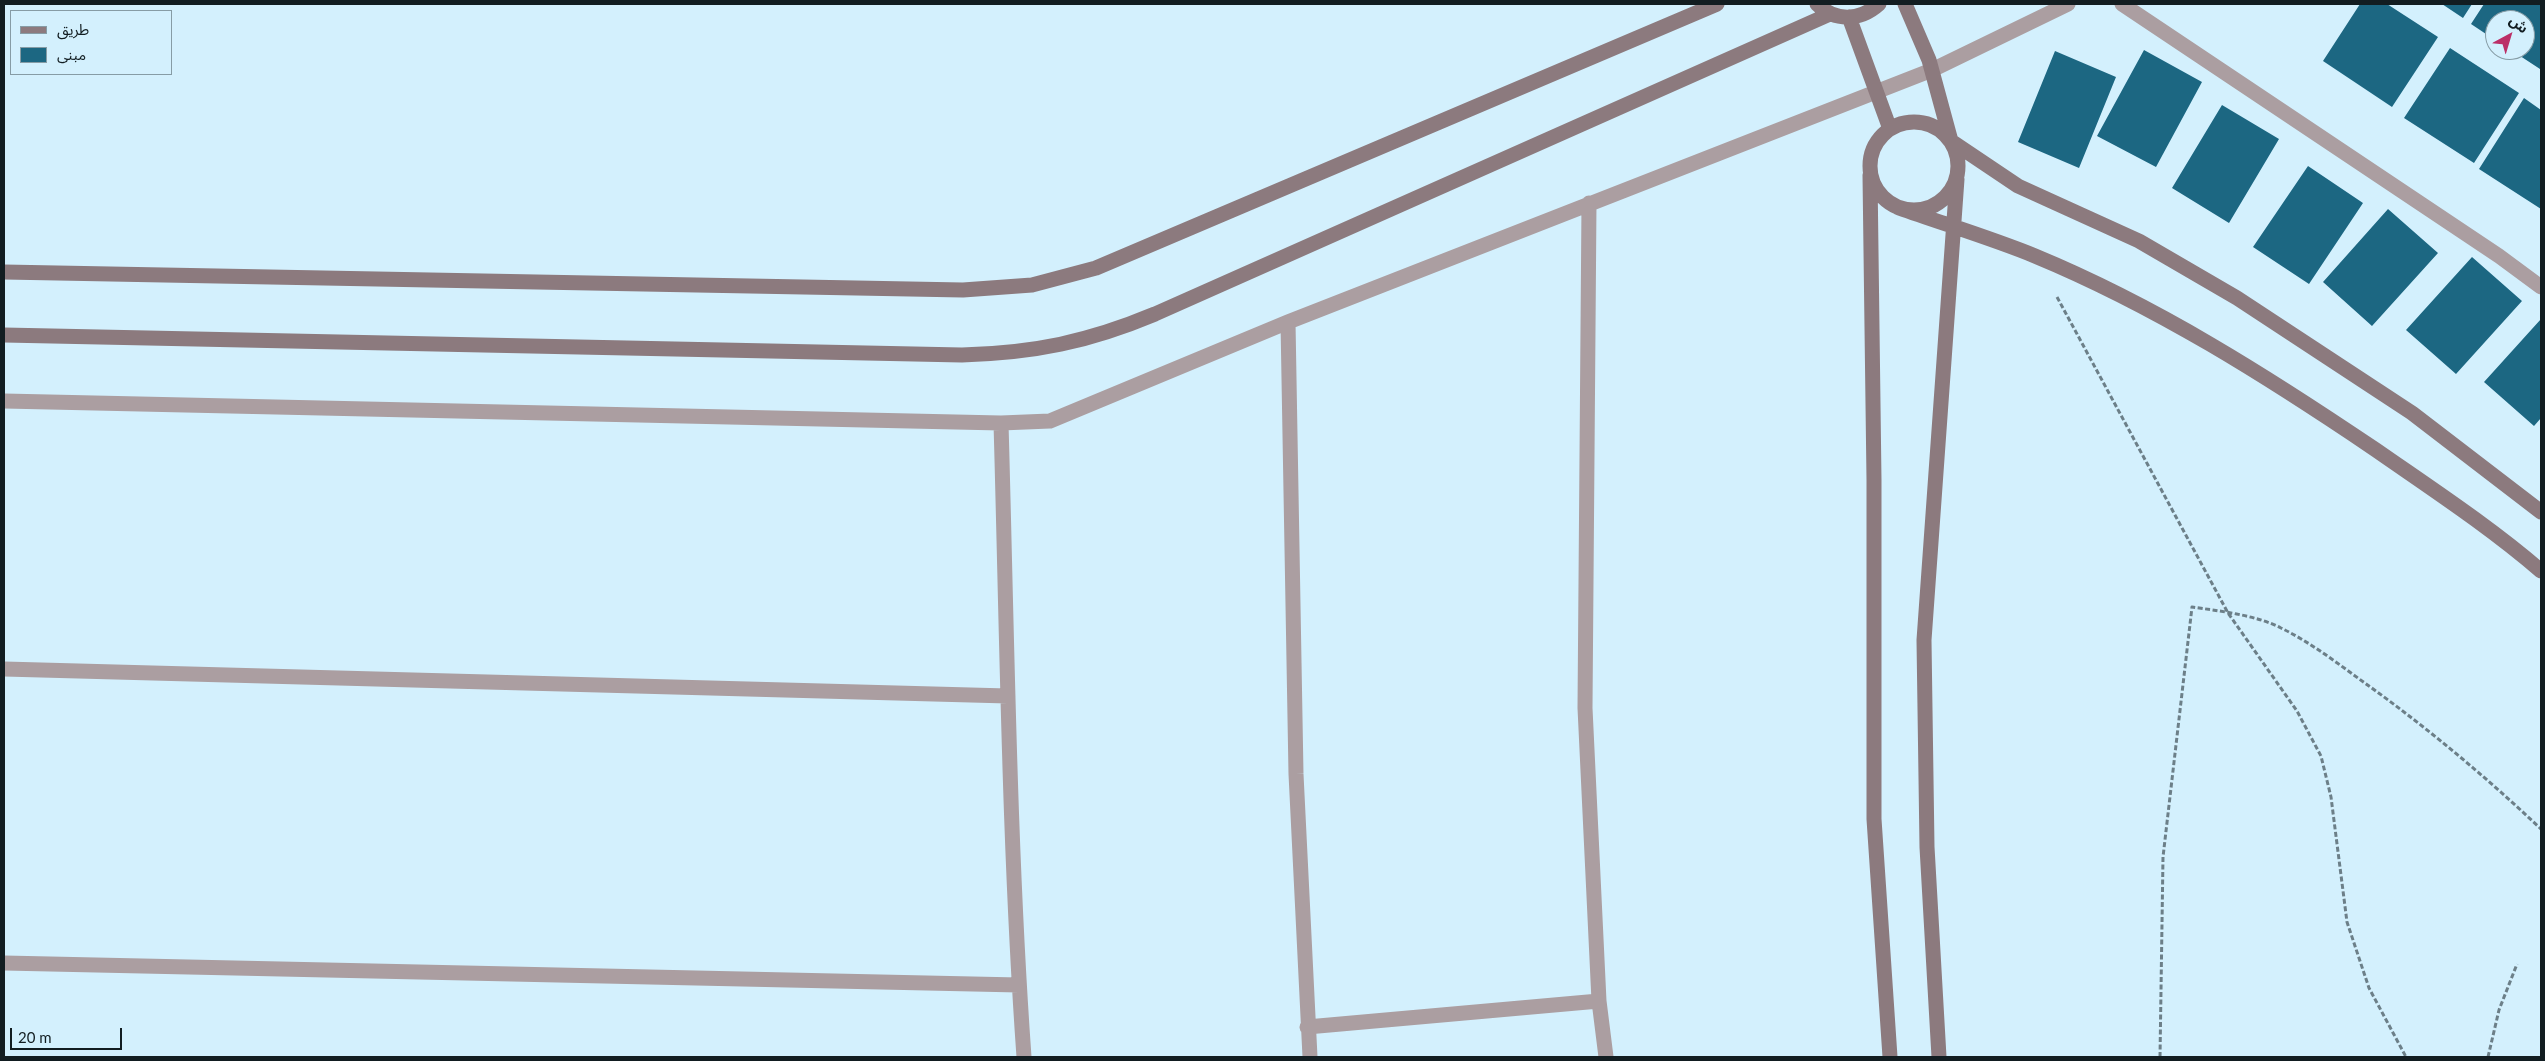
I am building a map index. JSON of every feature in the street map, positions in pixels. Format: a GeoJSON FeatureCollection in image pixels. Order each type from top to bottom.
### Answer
{"type":"FeatureCollection","features":[{"type":"Feature","properties":{"kind":"street"},"geometry":{"type":"LineString","coordinates":[[4,272],[963,290],[1032,285],[1096,268],[1717,4]]}},
{"type":"Feature","properties":{"kind":"street"},"geometry":{"type":"LineString","coordinates":[[1816,4],[1830,14],[1849,18],[1871,11],[1879,4]]}},
{"type":"Feature","properties":{"kind":"street"},"geometry":{"type":"LineString","coordinates":[[1904,4],[1932,70],[1957,160],[1954,228],[1924,640],[1927,847],[1939,1057]]}},
{"type":"Feature","properties":{"kind":"street"},"geometry":{"type":"LineString","coordinates":[[4,401],[1001,423],[1050,421],[1288,322],[1589,203],[1876,93],[1932,70],[2068,4]]}},
{"type":"Feature","properties":{"kind":"street"},"geometry":{"type":"LineString","coordinates":[[2122,4],[2499,256],[2541,287]]}},
{"type":"Feature","properties":{"kind":"street"},"geometry":{"type":"LineString","coordinates":[[4,335],[962,355],[1002,354],[1043,349],[1082,340],[1128,325],[1830,14]]}},
{"type":"Feature","properties":{"kind":"street"},"geometry":{"type":"LineString","coordinates":[[1849,18],[1890,128]]}},
{"type":"Feature","properties":{"kind":"street"},"geometry":{"type":"LineString","coordinates":[[1890,1057],[1874,819],[1874,480],[1870,162],[1873,148],[1880,137],[1890,128],[1903,123],[1917,122],[1930,124],[1951,141],[2025,189],[2139,241],[2237,298],[2412,413],[2541,512]]}},
{"type":"Feature","properties":{"kind":"street"},"geometry":{"type":"LineString","coordinates":[[1870,175],[1876,189],[1886,200],[1899,208],[2034,256],[2102,286],[2218,347],[2305,402],[2406,471],[2516,549],[2541,571]]}},
{"type":"Feature","properties":{"kind":"street"},"geometry":{"type":"LineString","coordinates":[[1899,208],[1913,210],[1927,208],[1940,202],[1950,192],[1957,179]]}},
{"type":"Feature","properties":{"kind":"street"},"geometry":{"type":"LineString","coordinates":[[1589,203],[1585,708],[1599,1001],[1606,1057]]}},
{"type":"Feature","properties":{"kind":"street"},"geometry":{"type":"LineString","coordinates":[[1288,322],[1296,774],[1307,1027],[1310,1057]]}},
{"type":"Feature","properties":{"kind":"street"},"geometry":{"type":"LineString","coordinates":[[1001,423],[1008,696],[1019,985],[1024,1057]]}},
{"type":"Feature","properties":{"kind":"street"},"geometry":{"type":"LineString","coordinates":[[4,669],[1008,696]]}},
{"type":"Feature","properties":{"kind":"street"},"geometry":{"type":"LineString","coordinates":[[4,963],[1019,985]]}},
{"type":"Feature","properties":{"kind":"street"},"geometry":{"type":"LineString","coordinates":[[1307,1027],[1599,1001]]}},
{"type":"Feature","properties":{"kind":"path"},"geometry":{"type":"LineString","coordinates":[[2034,256],[2228,613],[2297,711],[2321,756],[2331,797],[2347,922],[2369,988],[2406,1057]]}},
{"type":"Feature","properties":{"kind":"path"},"geometry":{"type":"LineString","coordinates":[[2160,1057],[2163,856],[2192,607],[2228,613],[2280,627],[2334,660],[2425,727],[2507,797],[2541,829]]}},
{"type":"Feature","properties":{"kind":"path"},"geometry":{"type":"LineString","coordinates":[[2488,1057],[2498,1010],[2517,964]]}},
{"type":"Feature","properties":{"kind":"path"},"geometry":{"type":"LineString","coordinates":[[2399,1057],[2401,1050]]}},
{"type":"Feature","properties":{"kind":"building"},"geometry":{"type":"Polygon","coordinates":[[[2360,4],[2387,4],[2438,37],[2392,107],[2323,61],[2360,4]]]}},
{"type":"Feature","properties":{"kind":"building"},"geometry":{"type":"Polygon","coordinates":[[[2442,4],[2472,4],[2463,18],[2442,4]]]}},
{"type":"Feature","properties":{"kind":"building"},"geometry":{"type":"Polygon","coordinates":[[[2484,4],[2541,4],[2540,69],[2526,60],[2535,60],[2535,10],[2485,10],[2485,33],[2471,24],[2484,4]]]}},
{"type":"Feature","properties":{"kind":"building"},"geometry":{"type":"Polygon","coordinates":[[[2450,48],[2519,93],[2474,163],[2404,118],[2450,48]]]}},
{"type":"Feature","properties":{"kind":"building"},"geometry":{"type":"Polygon","coordinates":[[[2144,50],[2202,82],[2156,167],[2097,136],[2144,50]]]}},
{"type":"Feature","properties":{"kind":"building"},"geometry":{"type":"Polygon","coordinates":[[[2055,51],[2116,77],[2079,168],[2018,142],[2055,51]]]}},
{"type":"Feature","properties":{"kind":"building"},"geometry":{"type":"Polygon","coordinates":[[[2524,98],[2541,110],[2541,209],[2479,169],[2524,98]]]}},
{"type":"Feature","properties":{"kind":"building"},"geometry":{"type":"Polygon","coordinates":[[[2222,105],[2279,139],[2229,223],[2172,188],[2222,105]]]}},
{"type":"Feature","properties":{"kind":"building"},"geometry":{"type":"Polygon","coordinates":[[[2308,166],[2363,203],[2309,284],[2253,247],[2308,166]]]}},
{"type":"Feature","properties":{"kind":"building"},"geometry":{"type":"Polygon","coordinates":[[[2388,209],[2438,253],[2372,326],[2323,282],[2388,209]]]}},
{"type":"Feature","properties":{"kind":"building"},"geometry":{"type":"Polygon","coordinates":[[[2472,257],[2522,301],[2456,374],[2406,330],[2472,257]]]}},
{"type":"Feature","properties":{"kind":"building"},"geometry":{"type":"Polygon","coordinates":[[[2541,319],[2541,418],[2534,426],[2484,382],[2541,319]]]}}]}
